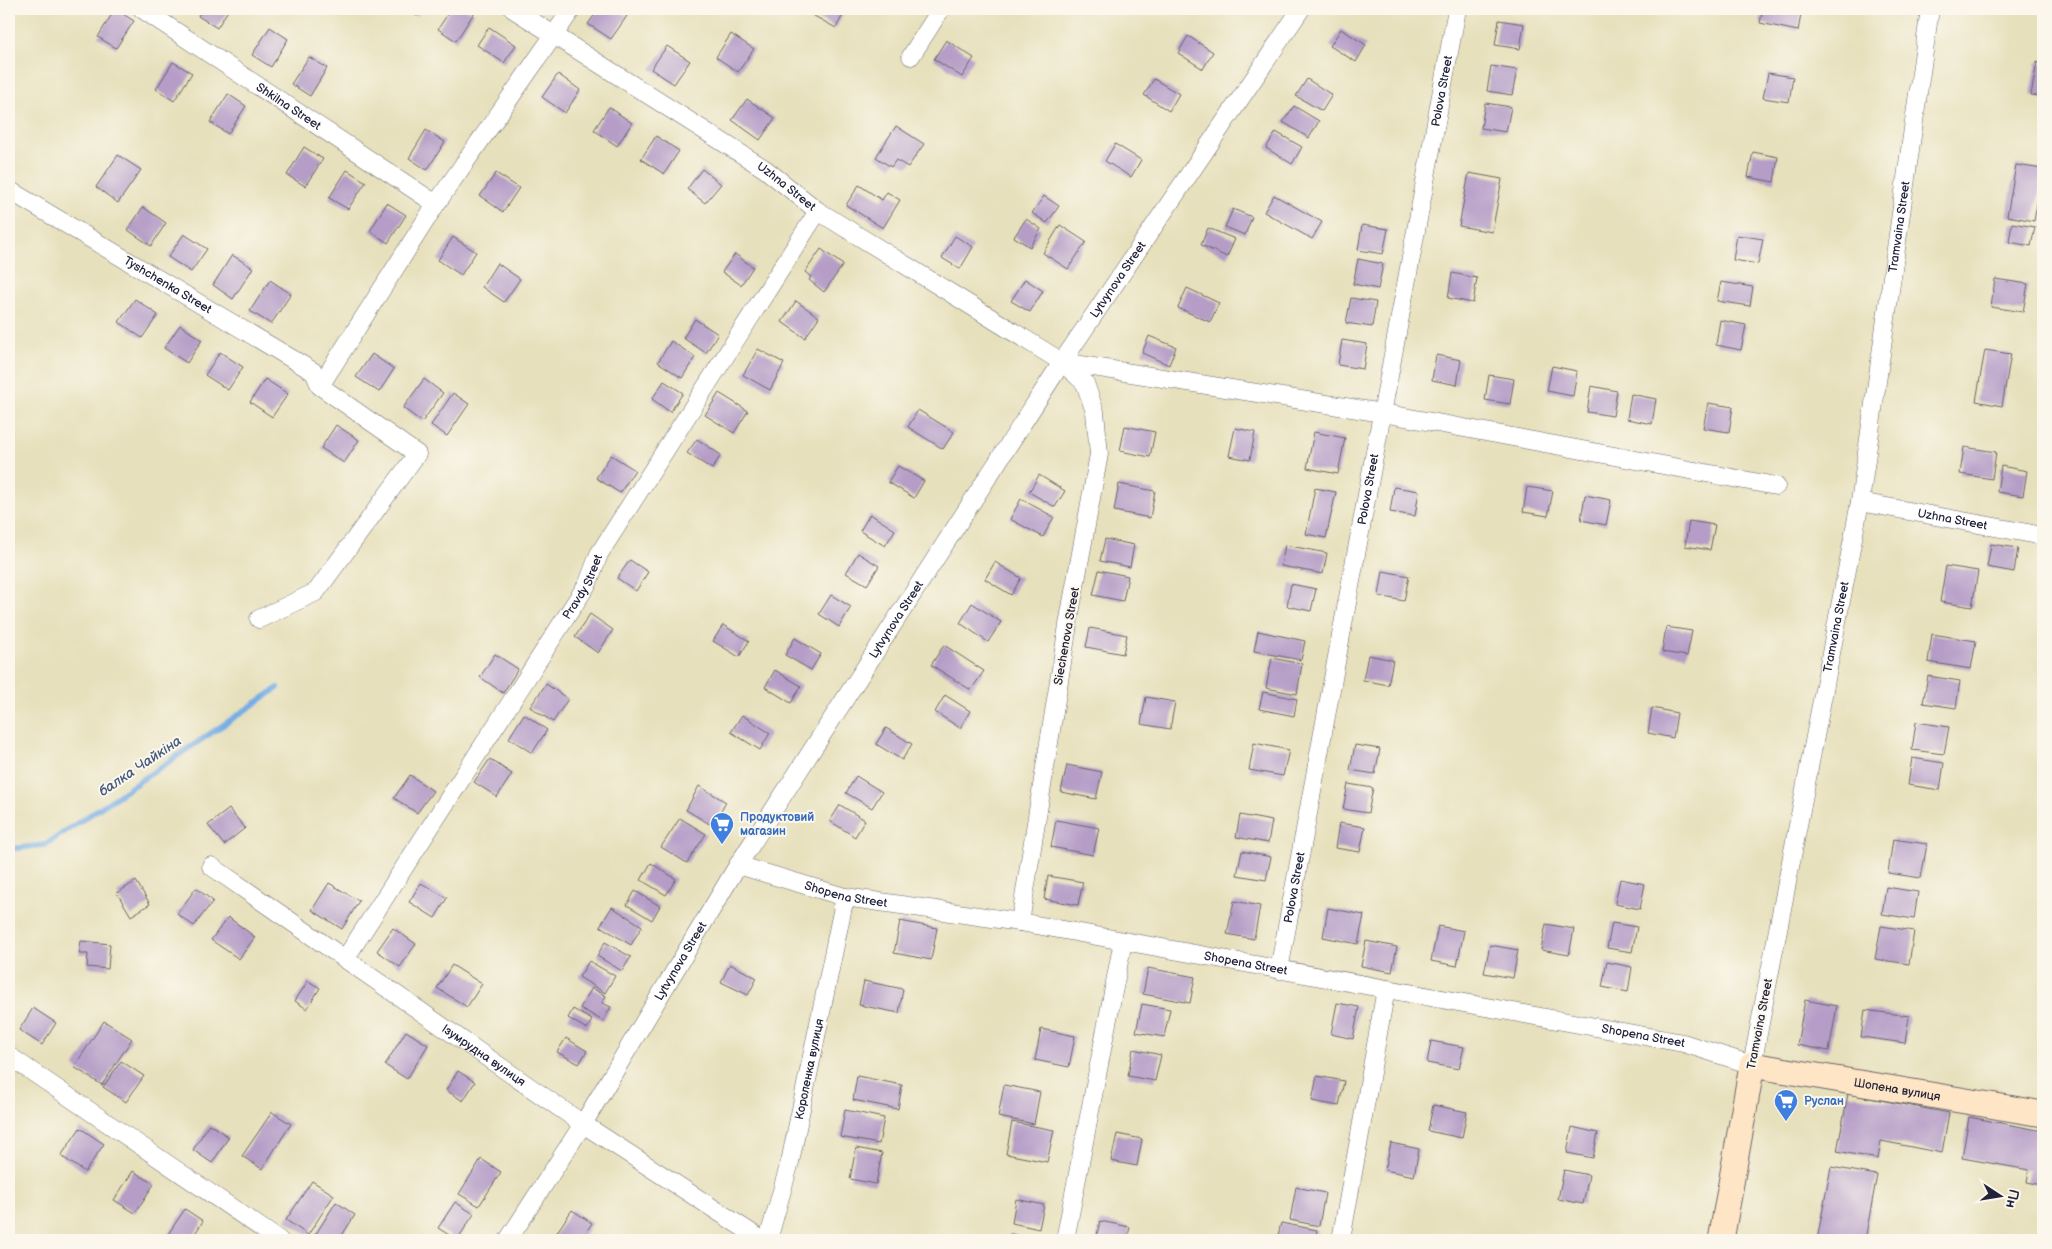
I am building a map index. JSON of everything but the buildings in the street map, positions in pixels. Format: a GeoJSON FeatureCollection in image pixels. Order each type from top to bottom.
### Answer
{"type":"FeatureCollection","features":[{"type":"Feature","properties":{"kind":"street","name":"Uzhna Street"},"geometry":{"type":"LineString","coordinates":[[513,9],[765,169],[818,211],[1062,362]]}},
{"type":"Feature","properties":{"kind":"street"},"geometry":{"type":"LineString","coordinates":[[320,386],[436,204],[572,9]]}},
{"type":"Feature","properties":{"kind":"street"},"geometry":{"type":"LineString","coordinates":[[911,56],[942,9]]}},
{"type":"Feature","properties":{"kind":"street","name":"Lytvynova Street"},"geometry":{"type":"LineString","coordinates":[[508,1240],[583,1124],[738,865],[1062,362],[1301,9]]}},
{"type":"Feature","properties":{"kind":"street","name":"Polova Street"},"geometry":{"type":"LineString","coordinates":[[1279,970],[1384,413],[1457,9]]}},
{"type":"Feature","properties":{"kind":"street","name":"Tramvaina Street"},"geometry":{"type":"LineString","coordinates":[[1721,1240],[1752,1065],[1860,502],[1930,9]]}},
{"type":"Feature","properties":{"kind":"street","name":"Shkilna Street"},"geometry":{"type":"LineString","coordinates":[[152,12],[436,204]]}},
{"type":"Feature","properties":{"kind":"street","name":"Tyshchenka Street"},"geometry":{"type":"LineString","coordinates":[[9,190],[314,372],[320,386],[417,454],[316,592],[259,619]]}},
{"type":"Feature","properties":{"kind":"street","name":"Pravdy Street"},"geometry":{"type":"LineString","coordinates":[[345,960],[588,582],[604,545],[726,351],[818,211]]}},
{"type":"Feature","properties":{"kind":"street"},"geometry":{"type":"LineString","coordinates":[[1062,362],[1384,413],[1776,486]]}},
{"type":"Feature","properties":{"kind":"street","name":"Siechenova Street"},"geometry":{"type":"LineString","coordinates":[[1020,922],[1069,619],[1099,454],[1095,412],[1085,383],[1062,362]]}},
{"type":"Feature","properties":{"kind":"street","name":"Uzhna Street"},"geometry":{"type":"LineString","coordinates":[[1860,502],[2043,536]]}},
{"type":"Feature","properties":{"kind":"street","name":"Shopena Street"},"geometry":{"type":"LineString","coordinates":[[738,865],[845,897],[1020,922],[1683,1043],[1752,1065]]}},
{"type":"Feature","properties":{"kind":"street","name":"Ізумрудна вулиця"},"geometry":{"type":"LineString","coordinates":[[211,866],[583,1124],[762,1240]]}},
{"type":"Feature","properties":{"kind":"street","name":"Короленка вулиця"},"geometry":{"type":"LineString","coordinates":[[768,1240],[790,1162],[845,897]]}},
{"type":"Feature","properties":{"kind":"street"},"geometry":{"type":"LineString","coordinates":[[1066,1240],[1123,942]]}},
{"type":"Feature","properties":{"kind":"street"},"geometry":{"type":"LineString","coordinates":[[1342,1240],[1386,989]]}},
{"type":"Feature","properties":{"kind":"street"},"geometry":{"type":"LineString","coordinates":[[9,1056],[279,1240]]}},
{"type":"Feature","properties":{"kind":"street","name":"Шопена вулиця"},"geometry":{"type":"LineString","coordinates":[[1752,1065],[2043,1114]]}},
{"type":"Feature","properties":{"kind":"waterway","name":"балка Чайкіна"},"geometry":{"type":"LineString","coordinates":[[9,849],[45,845],[278,688]]}},
{"type":"Feature","properties":{"kind":"place","name":"Продуктовий магазин"},"geometry":{"type":"Point","coordinates":[722,845]}},
{"type":"Feature","properties":{"kind":"place","name":"Руслан"},"geometry":{"type":"Point","coordinates":[1786,1122]}}]}
